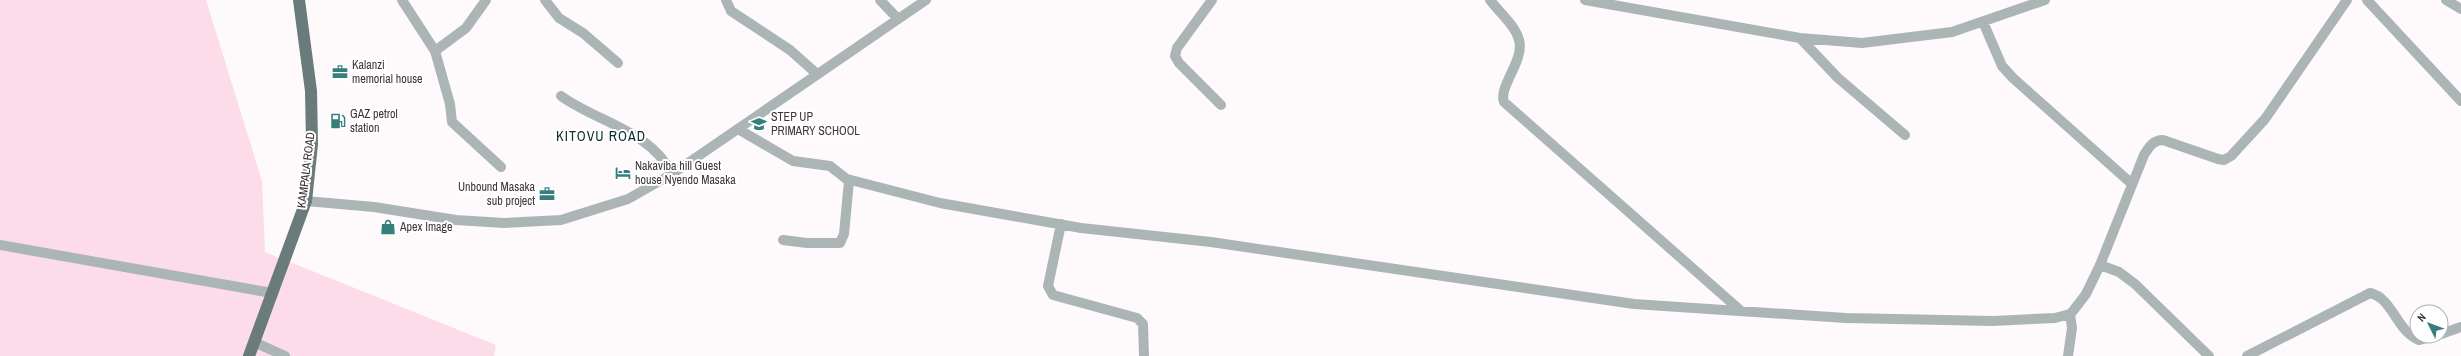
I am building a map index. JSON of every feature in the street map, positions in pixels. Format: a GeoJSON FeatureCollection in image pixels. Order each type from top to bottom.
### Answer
{"type":"FeatureCollection","features":[{"type":"Feature","properties":{"kind":"main road","name":"KAMPALA ROAD"},"geometry":{"type":"LineString","coordinates":[[249,356],[306,200],[312,144],[311,91],[299,0]]}},
{"type":"Feature","properties":{"kind":"street"},"geometry":{"type":"LineString","coordinates":[[402,0],[435,51],[450,104],[452,122],[501,167]]}},
{"type":"Feature","properties":{"kind":"street"},"geometry":{"type":"LineString","coordinates":[[435,51],[466,28],[486,0]]}},
{"type":"Feature","properties":{"kind":"street"},"geometry":{"type":"LineString","coordinates":[[545,0],[559,18],[583,33],[618,63]]}},
{"type":"Feature","properties":{"kind":"street"},"geometry":{"type":"LineString","coordinates":[[726,0],[726,4],[731,11],[790,50],[817,74]]}},
{"type":"Feature","properties":{"kind":"street"},"geometry":{"type":"LineString","coordinates":[[880,0],[898,19]]}},
{"type":"Feature","properties":{"kind":"street"},"geometry":{"type":"LineString","coordinates":[[306,200],[374,207],[456,220],[504,223],[561,220],[628,199],[672,174],[926,0]]}},
{"type":"Feature","properties":{"kind":"street"},"geometry":{"type":"LineString","coordinates":[[1212,0],[1177,48],[1175,56],[1179,63],[1221,105]]}},
{"type":"Feature","properties":{"kind":"street"},"geometry":{"type":"LineString","coordinates":[[1490,0],[1516,32],[1519,41],[1520,53],[1504,92],[1504,102],[1741,311]]}},
{"type":"Feature","properties":{"kind":"street"},"geometry":{"type":"LineString","coordinates":[[1585,0],[1800,38],[1862,43],[1952,32],[2045,0]]}},
{"type":"Feature","properties":{"kind":"street"},"geometry":{"type":"LineString","coordinates":[[738,129],[793,161],[830,166],[847,179],[940,203],[1061,224],[1219,243],[1634,304],[1846,318],[1993,321],[2055,318],[2070,314],[2086,294],[2100,265],[2144,155],[2156,140],[2162,140],[2218,159],[2224,160],[2231,156],[2265,119],[2347,0]]}},
{"type":"Feature","properties":{"kind":"street"},"geometry":{"type":"LineString","coordinates":[[2367,0],[2461,101]]}},
{"type":"Feature","properties":{"kind":"street"},"geometry":{"type":"LineString","coordinates":[[2446,0],[2461,9]]}},
{"type":"Feature","properties":{"kind":"street"},"geometry":{"type":"LineString","coordinates":[[1983,22],[2002,66],[2012,78],[2132,184]]}},
{"type":"Feature","properties":{"kind":"street"},"geometry":{"type":"LineString","coordinates":[[1800,38],[1838,78],[1905,135]]}},
{"type":"Feature","properties":{"kind":"street"},"geometry":{"type":"LineString","coordinates":[[561,96],[585,112],[627,131],[666,161],[672,174]]}},
{"type":"Feature","properties":{"kind":"street"},"geometry":{"type":"LineString","coordinates":[[783,240],[807,243],[840,243],[844,234],[845,211],[850,186],[847,179]]}},
{"type":"Feature","properties":{"kind":"street"},"geometry":{"type":"LineString","coordinates":[[1061,224],[1048,286],[1050,292],[1053,295],[1137,318],[1143,324],[1144,356]]}},
{"type":"Feature","properties":{"kind":"street"},"geometry":{"type":"LineString","coordinates":[[0,245],[272,293]]}},
{"type":"Feature","properties":{"kind":"street"},"geometry":{"type":"LineString","coordinates":[[2100,265],[2119,272],[2135,284],[2209,356]]}},
{"type":"Feature","properties":{"kind":"street"},"geometry":{"type":"LineString","coordinates":[[2247,356],[2370,293],[2377,294],[2382,299],[2406,333],[2409,335]]}},
{"type":"Feature","properties":{"kind":"street"},"geometry":{"type":"LineString","coordinates":[[2068,356],[2072,328],[2070,314]]}},
{"type":"Feature","properties":{"kind":"street"},"geometry":{"type":"LineString","coordinates":[[2449,331],[2461,327]]}},
{"type":"Feature","properties":{"kind":"street"},"geometry":{"type":"LineString","coordinates":[[254,342],[286,356]]}},
{"type":"Feature","properties":{"kind":"shaded area"},"geometry":{"type":"Polygon","coordinates":[[[0,0],[206,0],[262,181],[265,252],[496,345],[494,356],[0,356],[0,0]]]}},
{"type":"Feature","properties":{"kind":"place","name":"Kalanzi memorial house"},"geometry":{"type":"Point","coordinates":[340,72]}},
{"type":"Feature","properties":{"kind":"place","name":"GAZ petrol station"},"geometry":{"type":"Point","coordinates":[338,121]}},
{"type":"Feature","properties":{"kind":"place","name":"STEP UP PRIMARY SCHOOL"},"geometry":{"type":"Point","coordinates":[759,124]}},
{"type":"Feature","properties":{"kind":"place","name":"Nakaviba hill Guest house Nyendo Masaka"},"geometry":{"type":"Point","coordinates":[623,173]}},
{"type":"Feature","properties":{"kind":"place","name":"Unbound Masaka sub project"},"geometry":{"type":"Point","coordinates":[547,194]}},
{"type":"Feature","properties":{"kind":"place","name":"Apex Image"},"geometry":{"type":"Point","coordinates":[388,227]}},
{"type":"Feature","properties":{"kind":"district","name":"KITOVU ROAD"},"geometry":{"type":"Point","coordinates":[601,136]}}]}
